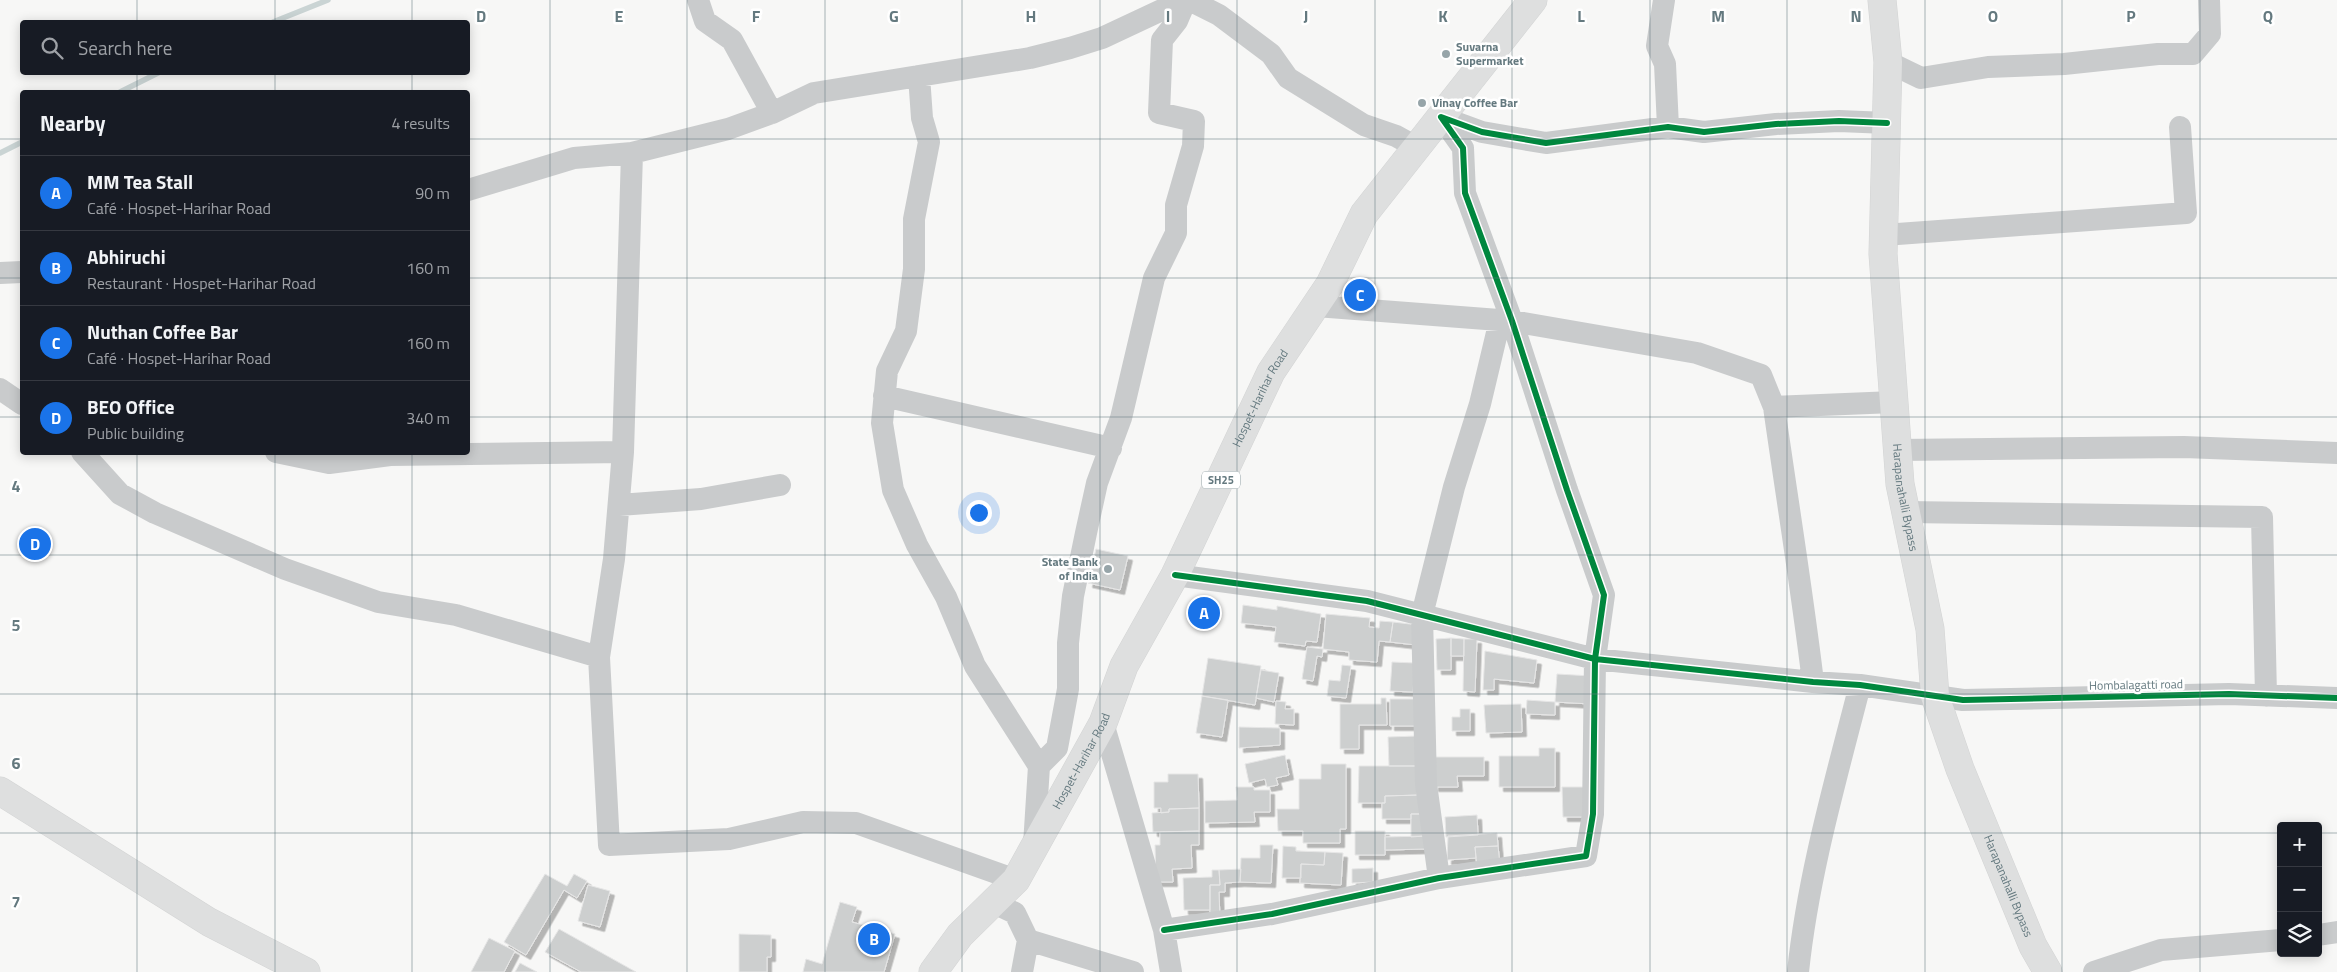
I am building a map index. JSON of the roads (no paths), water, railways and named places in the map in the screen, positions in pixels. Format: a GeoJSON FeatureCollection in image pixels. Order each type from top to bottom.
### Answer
{"type":"FeatureCollection","features":[{"type":"Feature","properties":{"kind":"main road","name":"Hospet-Harihar Road"},"geometry":{"type":"LineString","coordinates":[[932,972],[960,935],[1016,880],[1102,723],[1124,666],[1175,575],[1271,372],[1330,284],[1364,214],[1532,0]]}},
{"type":"Feature","properties":{"kind":"main road","name":"Harapanahalli Bypass"},"geometry":{"type":"LineString","coordinates":[[1882,0],[1888,62],[1883,254],[1900,484],[1930,629],[1935,696],[1960,769],[2034,946],[2048,972]]}},
{"type":"Feature","properties":{"kind":"main road"},"geometry":{"type":"LineString","coordinates":[[0,791],[120,864],[209,922],[306,972]]}},
{"type":"Feature","properties":{"kind":"street"},"geometry":{"type":"LineString","coordinates":[[698,0],[705,21],[732,40],[772,113]]}},
{"type":"Feature","properties":{"kind":"street"},"geometry":{"type":"LineString","coordinates":[[1039,766],[1056,748],[1068,689],[1068,642],[1073,596],[1097,483],[1111,448],[1147,314],[1154,278],[1176,233],[1176,205],[1193,146],[1194,121],[1159,113],[1162,40],[1177,21],[1186,0]]}},
{"type":"Feature","properties":{"kind":"street"},"geometry":{"type":"LineString","coordinates":[[470,189],[574,158],[632,153],[728,129],[772,113],[814,94],[1030,58],[1070,48],[1102,38],[1186,0],[1220,15],[1272,54],[1288,78],[1364,125],[1396,136],[1416,147]]}},
{"type":"Feature","properties":{"kind":"street"},"geometry":{"type":"LineString","coordinates":[[1664,0],[1656,46],[1665,64],[1668,127]]}},
{"type":"Feature","properties":{"kind":"street"},"geometry":{"type":"LineString","coordinates":[[1888,62],[1921,78],[1988,67],[2064,64],[2158,54],[2193,54],[2210,34],[2209,0]]}},
{"type":"Feature","properties":{"kind":"street"},"geometry":{"type":"LineString","coordinates":[[919,76],[922,118],[929,142],[914,220],[914,269],[906,331],[887,371],[882,424],[893,490],[917,544],[946,597],[975,666],[1039,766],[1034,846]]}},
{"type":"Feature","properties":{"kind":"street"},"geometry":{"type":"LineString","coordinates":[[1441,116],[1482,132],[1546,143],[1668,127],[1704,132],[1776,124],[1838,121],[1887,123]]}},
{"type":"Feature","properties":{"kind":"street"},"geometry":{"type":"LineString","coordinates":[[1164,930],[1272,914],[1439,878],[1586,856],[1593,814],[1595,658],[1604,595],[1506,321],[1465,193],[1463,148],[1441,116]]}},
{"type":"Feature","properties":{"kind":"street"},"geometry":{"type":"LineString","coordinates":[[1884,235],[2186,213],[2180,127]]}},
{"type":"Feature","properties":{"kind":"street"},"geometry":{"type":"LineString","coordinates":[[632,153],[623,452],[614,559],[599,657],[609,845],[729,839],[803,822],[856,823],[1016,880]]}},
{"type":"Feature","properties":{"kind":"street"},"geometry":{"type":"LineString","coordinates":[[0,273],[20,272]]}},
{"type":"Feature","properties":{"kind":"street"},"geometry":{"type":"LineString","coordinates":[[1316,306],[1506,321],[1698,353],[1761,375],[1774,407],[1790,527],[1802,590],[1812,682]]}},
{"type":"Feature","properties":{"kind":"street"},"geometry":{"type":"LineString","coordinates":[[1439,878],[1426,784],[1422,615],[1454,487],[1506,321]]}},
{"type":"Feature","properties":{"kind":"street"},"geometry":{"type":"LineString","coordinates":[[0,389],[20,403]]}},
{"type":"Feature","properties":{"kind":"street"},"geometry":{"type":"LineString","coordinates":[[884,396],[1111,448]]}},
{"type":"Feature","properties":{"kind":"street"},"geometry":{"type":"LineString","coordinates":[[1774,407],[1894,402]]}},
{"type":"Feature","properties":{"kind":"street"},"geometry":{"type":"LineString","coordinates":[[1898,450],[1953,447],[2184,447],[2337,453]]}},
{"type":"Feature","properties":{"kind":"street"},"geometry":{"type":"LineString","coordinates":[[470,454],[623,452]]}},
{"type":"Feature","properties":{"kind":"street"},"geometry":{"type":"LineString","coordinates":[[85,455],[120,494],[155,513],[285,569],[378,602],[456,615],[599,657]]}},
{"type":"Feature","properties":{"kind":"street"},"geometry":{"type":"LineString","coordinates":[[291,455],[330,463],[390,455]]}},
{"type":"Feature","properties":{"kind":"street"},"geometry":{"type":"LineString","coordinates":[[619,505],[701,499],[780,485]]}},
{"type":"Feature","properties":{"kind":"street"},"geometry":{"type":"LineString","coordinates":[[1906,512],[2262,517],[2266,696]]}},
{"type":"Feature","properties":{"kind":"street","name":"Hombalagatti road"},"geometry":{"type":"LineString","coordinates":[[1175,575],[1367,601],[1595,658],[1812,682],[1860,685],[1963,700],[2266,696],[2337,698]]}},
{"type":"Feature","properties":{"kind":"street"},"geometry":{"type":"LineString","coordinates":[[1798,972],[1807,910],[1825,822],[1860,685]]}},
{"type":"Feature","properties":{"kind":"street"},"geometry":{"type":"LineString","coordinates":[[1102,723],[1164,930],[1171,972]]}},
{"type":"Feature","properties":{"kind":"street"},"geometry":{"type":"LineString","coordinates":[[992,902],[1015,913],[1028,940],[1022,972]]}},
{"type":"Feature","properties":{"kind":"street"},"geometry":{"type":"LineString","coordinates":[[2322,934],[2337,932]]}},
{"type":"Feature","properties":{"kind":"street"},"geometry":{"type":"LineString","coordinates":[[1028,940],[1108,966],[1133,972]]}},
{"type":"Feature","properties":{"kind":"street"},"geometry":{"type":"LineString","coordinates":[[2094,972],[2161,950],[2277,940]]}},
{"type":"Feature","properties":{"kind":"waterway"},"geometry":{"type":"LineString","coordinates":[[278,20],[328,0]]}},
{"type":"Feature","properties":{"kind":"waterway"},"geometry":{"type":"LineString","coordinates":[[124,90],[154,75]]}},
{"type":"Feature","properties":{"kind":"waterway"},"geometry":{"type":"LineString","coordinates":[[0,153],[20,143]]}},
{"type":"Feature","properties":{"kind":"place","name":"Suvarna Supermarket"},"geometry":{"type":"Point","coordinates":[1446,54]}},
{"type":"Feature","properties":{"kind":"place","name":"Vinay Coffee Bar"},"geometry":{"type":"Point","coordinates":[1422,103]}},
{"type":"Feature","properties":{"kind":"place","name":"Nuthan Coffee Bar"},"geometry":{"type":"Point","coordinates":[1360,295]}},
{"type":"Feature","properties":{"kind":"place","name":"BEO Office"},"geometry":{"type":"Point","coordinates":[35,544]}},
{"type":"Feature","properties":{"kind":"place","name":"State Bank of India"},"geometry":{"type":"Point","coordinates":[1108,569]}},
{"type":"Feature","properties":{"kind":"place","name":"MM Tea Stall"},"geometry":{"type":"Point","coordinates":[1204,613]}},
{"type":"Feature","properties":{"kind":"place","name":"Abhiruchi"},"geometry":{"type":"Point","coordinates":[874,939]}}]}
